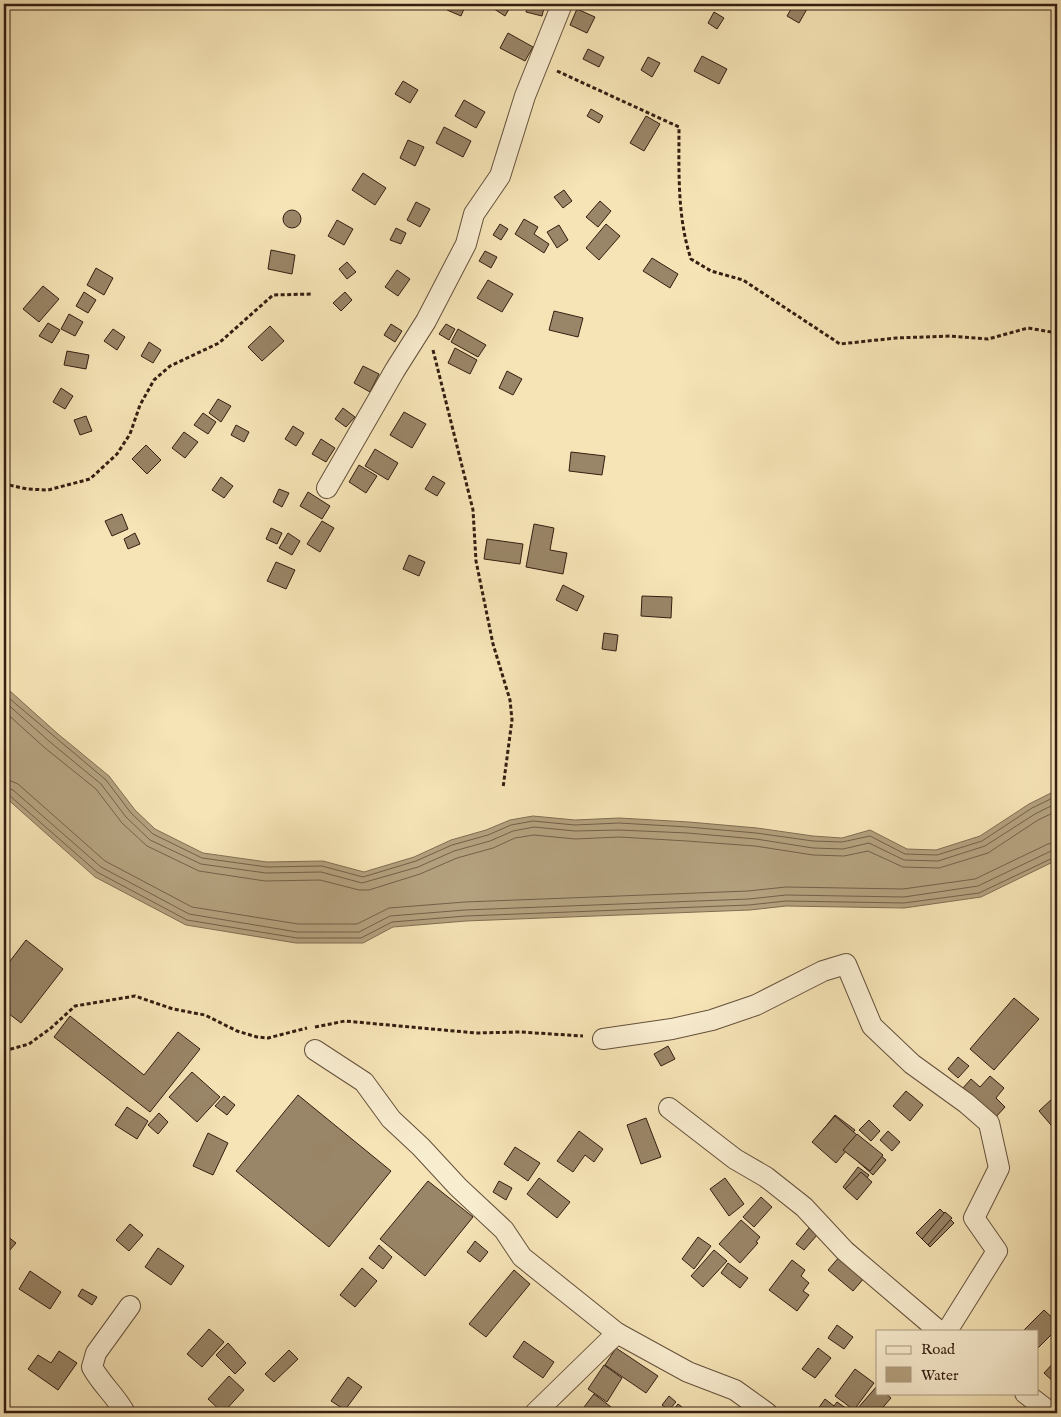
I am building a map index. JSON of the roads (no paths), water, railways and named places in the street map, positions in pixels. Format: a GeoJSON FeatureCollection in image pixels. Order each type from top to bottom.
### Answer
{"type":"FeatureCollection","features":[{"type":"Feature","properties":{"kind":"street"},"geometry":{"type":"LineString","coordinates":[[327,488],[426,320],[466,244],[474,214],[500,176],[525,96],[562,4]]}},
{"type":"Feature","properties":{"kind":"street"},"geometry":{"type":"LineString","coordinates":[[603,1039],[672,1029],[712,1020],[756,1005],[823,970],[846,964],[872,1026],[912,1064],[966,1102],[990,1124],[998,1168],[974,1218],[998,1251],[947,1330]]}},
{"type":"Feature","properties":{"kind":"street"},"geometry":{"type":"LineString","coordinates":[[315,1050],[364,1082],[391,1119],[421,1147],[458,1187],[504,1230],[522,1257],[617,1333],[688,1372],[735,1390],[767,1413]]}},
{"type":"Feature","properties":{"kind":"street"},"geometry":{"type":"LineString","coordinates":[[669,1108],[736,1160],[766,1177],[804,1207],[845,1251],[938,1330]]}},
{"type":"Feature","properties":{"kind":"street"},"geometry":{"type":"LineString","coordinates":[[125,1413],[120,1404],[100,1382],[92,1367],[96,1353],[130,1306]]}},
{"type":"Feature","properties":{"kind":"street"},"geometry":{"type":"LineString","coordinates":[[534,1413],[617,1333]]}},
{"type":"Feature","properties":{"kind":"street"},"geometry":{"type":"LineString","coordinates":[[1025,1394],[1051,1413]]}},
{"type":"Feature","properties":{"kind":"water"},"geometry":{"type":"Polygon","coordinates":[[[4,688],[10,691],[109,776],[135,810],[155,829],[203,853],[267,862],[323,861],[364,872],[414,857],[451,840],[486,830],[510,820],[533,816],[575,820],[619,818],[689,822],[842,838],[870,830],[907,849],[936,850],[980,836],[1029,804],[1057,790],[1057,860],[981,897],[904,908],[786,906],[750,910],[466,921],[393,927],[363,943],[296,943],[186,925],[95,877],[4,796],[4,688]]]}}]}
